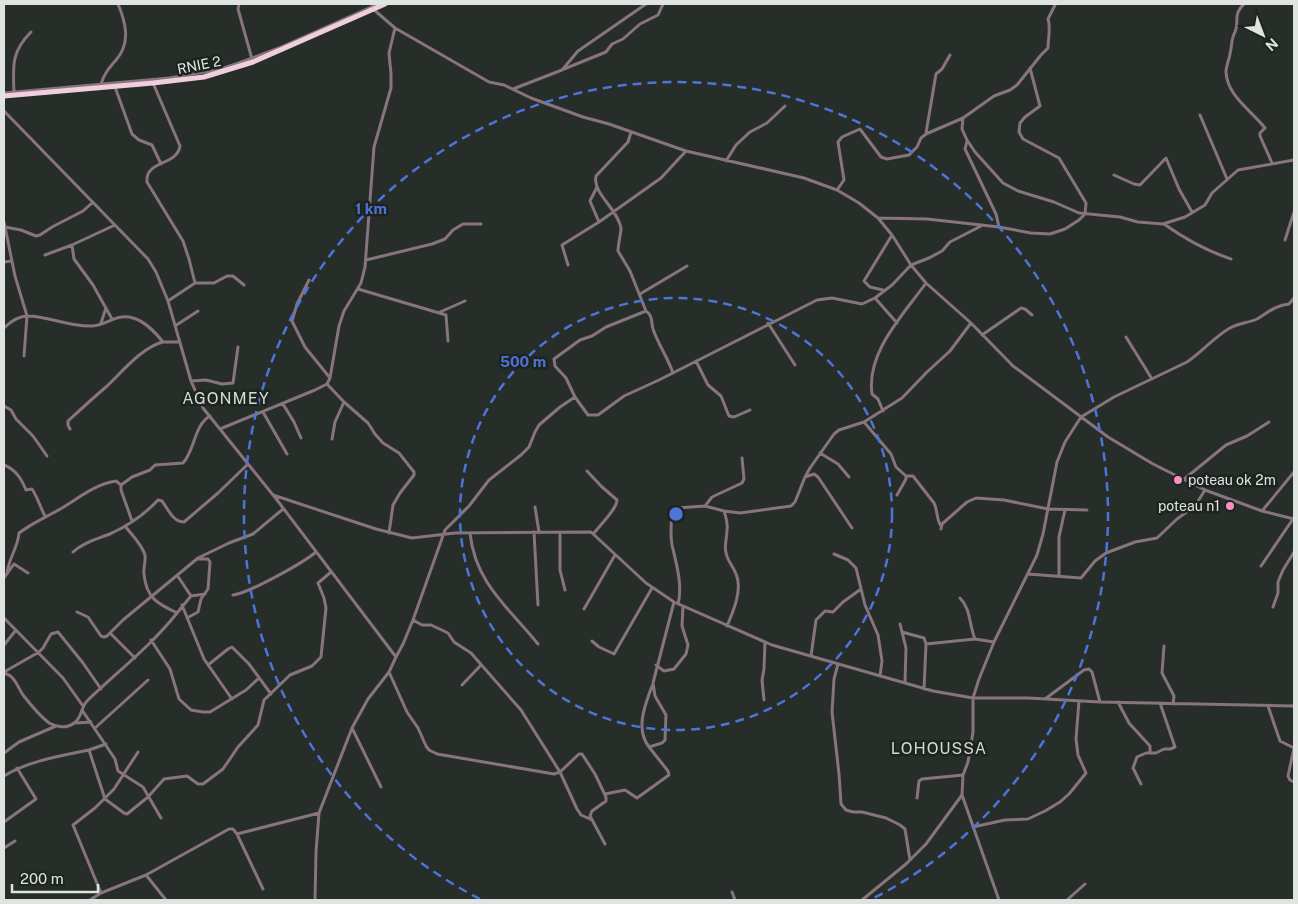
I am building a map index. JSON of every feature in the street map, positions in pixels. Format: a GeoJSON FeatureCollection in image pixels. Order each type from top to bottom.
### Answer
{"type":"FeatureCollection","features":[{"type":"Feature","properties":{"kind":"highway","name":"RNIE 2"},"geometry":{"type":"LineString","coordinates":[[4,96],[100,86],[115,87],[153,84],[204,77],[252,60],[372,7],[385,4]]}},
{"type":"Feature","properties":{"kind":"street"},"geometry":{"type":"LineString","coordinates":[[118,4],[124,24],[126,45],[122,53],[105,73],[100,86],[196,74],[252,60],[238,10],[239,4]]}},
{"type":"Feature","properties":{"kind":"street"},"geometry":{"type":"LineString","coordinates":[[378,4],[372,7],[394,28],[489,82],[504,85],[531,98],[574,114],[686,151],[804,178],[838,190],[859,202],[878,218],[926,283],[971,323],[1012,366],[1081,417],[1130,450],[1183,480],[1262,511],[1294,519],[1261,566]]}},
{"type":"Feature","properties":{"kind":"street"},"geometry":{"type":"LineString","coordinates":[[562,70],[578,51],[646,4]]}},
{"type":"Feature","properties":{"kind":"street"},"geometry":{"type":"LineString","coordinates":[[513,89],[606,52],[612,44],[623,39],[640,24],[658,15],[663,4]]}},
{"type":"Feature","properties":{"kind":"street"},"geometry":{"type":"LineString","coordinates":[[838,190],[844,180],[838,142],[842,137],[860,129],[881,157],[886,159],[909,155],[917,148],[921,138],[926,134],[963,118],[994,96],[1010,90],[1048,48],[1050,24],[1048,18],[1054,4]]}},
{"type":"Feature","properties":{"kind":"street"},"geometry":{"type":"LineString","coordinates":[[1244,4],[1237,13],[1236,30],[1231,43],[1226,78],[1235,96],[1265,128],[1260,133],[1260,136],[1272,163]]}},
{"type":"Feature","properties":{"kind":"street"},"geometry":{"type":"LineString","coordinates":[[220,429],[327,384],[330,378],[339,326],[344,311],[358,290],[366,260],[374,147],[390,88],[389,53],[394,28]]}},
{"type":"Feature","properties":{"kind":"street"},"geometry":{"type":"LineString","coordinates":[[4,92],[14,94],[13,62],[21,42],[32,32]]}},
{"type":"Feature","properties":{"kind":"street"},"geometry":{"type":"LineString","coordinates":[[926,134],[936,74],[942,69],[950,55]]}},
{"type":"Feature","properties":{"kind":"street"},"geometry":{"type":"LineString","coordinates":[[878,218],[927,219],[1050,234],[1079,220],[1085,214],[1086,203],[1059,158],[1023,140],[1019,132],[1020,124],[1041,104],[1030,68]]}},
{"type":"Feature","properties":{"kind":"street"},"geometry":{"type":"LineString","coordinates":[[153,84],[180,146],[179,152],[174,158],[151,170],[147,176],[147,182],[183,241],[195,283]]}},
{"type":"Feature","properties":{"kind":"street"},"geometry":{"type":"LineString","coordinates":[[115,87],[132,134],[139,140],[152,145],[161,164]]}},
{"type":"Feature","properties":{"kind":"street"},"geometry":{"type":"LineString","coordinates":[[726,161],[736,144],[750,132],[767,123],[785,106]]}},
{"type":"Feature","properties":{"kind":"street"},"geometry":{"type":"LineString","coordinates":[[4,111],[148,259],[156,272],[168,301],[192,381],[203,408],[273,495],[396,657]]}},
{"type":"Feature","properties":{"kind":"street"},"geometry":{"type":"LineString","coordinates":[[1200,115],[1227,179]]}},
{"type":"Feature","properties":{"kind":"street"},"geometry":{"type":"LineString","coordinates":[[963,118],[962,129],[967,140],[975,152],[1003,183],[1018,191],[1054,202],[1079,213],[1120,216],[1138,222],[1163,224],[1185,217],[1206,204],[1212,193],[1238,170],[1294,160]]}},
{"type":"Feature","properties":{"kind":"street"},"geometry":{"type":"LineString","coordinates":[[631,132],[628,142],[596,176],[594,182],[614,211],[621,228],[618,251],[630,271],[646,311],[649,313],[654,330],[673,373]]}},
{"type":"Feature","properties":{"kind":"street"},"geometry":{"type":"LineString","coordinates":[[967,140],[966,149],[996,214],[999,227]]}},
{"type":"Feature","properties":{"kind":"street"},"geometry":{"type":"LineString","coordinates":[[568,265],[562,245],[599,222],[661,178],[686,151]]}},
{"type":"Feature","properties":{"kind":"street"},"geometry":{"type":"LineString","coordinates":[[1114,174],[1140,185],[1166,158],[1179,189],[1192,212]]}},
{"type":"Feature","properties":{"kind":"street"},"geometry":{"type":"LineString","coordinates":[[597,187],[590,201],[599,222]]}},
{"type":"Feature","properties":{"kind":"street"},"geometry":{"type":"LineString","coordinates":[[5,227],[40,236],[52,227],[83,211],[93,202]]}},
{"type":"Feature","properties":{"kind":"street"},"geometry":{"type":"LineString","coordinates":[[1285,240],[1294,212]]}},
{"type":"Feature","properties":{"kind":"street"},"geometry":{"type":"LineString","coordinates":[[4,222],[27,316],[24,356]]}},
{"type":"Feature","properties":{"kind":"street"},"geometry":{"type":"LineString","coordinates":[[45,255],[72,245],[115,224]]}},
{"type":"Feature","properties":{"kind":"street"},"geometry":{"type":"LineString","coordinates":[[366,260],[424,247],[446,239],[453,230],[463,224],[481,224]]}},
{"type":"Feature","properties":{"kind":"street"},"geometry":{"type":"LineString","coordinates":[[1163,224],[1179,235],[1214,253],[1231,259]]}},
{"type":"Feature","properties":{"kind":"street"},"geometry":{"type":"LineString","coordinates":[[646,311],[580,340],[554,359],[556,366],[588,415],[592,416],[603,412],[624,396],[817,300],[832,298],[862,304],[875,298],[911,265],[942,251],[950,242],[983,225]]}},
{"type":"Feature","properties":{"kind":"street"},"geometry":{"type":"LineString","coordinates":[[883,290],[870,288],[864,281],[892,235]]}},
{"type":"Feature","properties":{"kind":"street"},"geometry":{"type":"LineString","coordinates":[[72,245],[74,259],[94,285],[112,319]]}},
{"type":"Feature","properties":{"kind":"street"},"geometry":{"type":"LineString","coordinates":[[4,262],[12,261]]}},
{"type":"Feature","properties":{"kind":"street"},"geometry":{"type":"LineString","coordinates":[[640,294],[688,266]]}},
{"type":"Feature","properties":{"kind":"street"},"geometry":{"type":"LineString","coordinates":[[168,301],[195,283],[214,283],[227,276],[234,276],[244,286]]}},
{"type":"Feature","properties":{"kind":"street"},"geometry":{"type":"LineString","coordinates":[[309,280],[297,304],[292,321],[305,347],[330,378]]}},
{"type":"Feature","properties":{"kind":"street"},"geometry":{"type":"LineString","coordinates":[[883,411],[878,399],[872,394],[871,374],[884,339],[926,283]]}},
{"type":"Feature","properties":{"kind":"street"},"geometry":{"type":"LineString","coordinates":[[358,290],[446,315],[448,341]]}},
{"type":"Feature","properties":{"kind":"street"},"geometry":{"type":"LineString","coordinates":[[875,298],[897,322]]}},
{"type":"Feature","properties":{"kind":"street"},"geometry":{"type":"LineString","coordinates":[[999,900],[962,794],[963,775],[968,762],[973,732],[973,698],[978,679],[994,642],[1039,548],[1056,462],[1065,442],[1081,417],[1114,397],[1195,357],[1207,344],[1230,328],[1251,321],[1281,305],[1289,304],[1294,298]]}},
{"type":"Feature","properties":{"kind":"street"},"geometry":{"type":"LineString","coordinates":[[440,312],[466,301]]}},
{"type":"Feature","properties":{"kind":"street"},"geometry":{"type":"LineString","coordinates":[[101,323],[106,307]]}},
{"type":"Feature","properties":{"kind":"street"},"geometry":{"type":"LineString","coordinates":[[982,334],[1021,308],[1025,309],[1032,316]]}},
{"type":"Feature","properties":{"kind":"street"},"geometry":{"type":"LineString","coordinates":[[175,326],[198,311]]}},
{"type":"Feature","properties":{"kind":"street"},"geometry":{"type":"LineString","coordinates":[[4,328],[17,319],[27,316],[76,326],[94,326],[122,316],[134,318],[142,323],[163,342]]}},
{"type":"Feature","properties":{"kind":"street"},"geometry":{"type":"LineString","coordinates":[[768,323],[795,364]]}},
{"type":"Feature","properties":{"kind":"street"},"geometry":{"type":"LineString","coordinates":[[605,794],[625,790],[637,798],[668,775],[668,771],[644,741],[642,721],[644,706],[653,683],[656,666],[680,589],[677,560],[671,532],[672,513],[677,508],[704,506],[740,513],[790,506],[795,502],[810,468],[839,430],[864,422],[902,398],[926,372],[950,351],[971,323]]}},
{"type":"Feature","properties":{"kind":"street"},"geometry":{"type":"LineString","coordinates":[[1126,337],[1152,379]]}},
{"type":"Feature","properties":{"kind":"street"},"geometry":{"type":"LineString","coordinates":[[70,429],[68,421],[139,356],[156,343],[180,342]]}},
{"type":"Feature","properties":{"kind":"street"},"geometry":{"type":"LineString","coordinates":[[192,381],[206,380],[222,384],[233,383],[238,347]]}},
{"type":"Feature","properties":{"kind":"street"},"geometry":{"type":"LineString","coordinates":[[696,361],[708,385],[721,396],[729,416],[734,417],[750,410]]}},
{"type":"Feature","properties":{"kind":"street"},"geometry":{"type":"LineString","coordinates":[[327,384],[368,423],[383,443],[399,453],[414,472],[393,505],[389,533]]}},
{"type":"Feature","properties":{"kind":"street"},"geometry":{"type":"LineString","coordinates":[[315,900],[319,813],[352,728],[368,699],[389,672],[413,620],[442,534],[479,493],[488,480],[530,447],[539,425],[550,414],[575,397]]}},
{"type":"Feature","properties":{"kind":"street"},"geometry":{"type":"LineString","coordinates":[[332,439],[335,422],[344,402]]}},
{"type":"Feature","properties":{"kind":"street"},"geometry":{"type":"LineString","coordinates":[[282,404],[294,422],[300,438]]}},
{"type":"Feature","properties":{"kind":"street"},"geometry":{"type":"LineString","coordinates":[[4,406],[11,410],[16,419],[33,436],[47,456]]}},
{"type":"Feature","properties":{"kind":"street"},"geometry":{"type":"LineString","coordinates":[[263,412],[287,454]]}},
{"type":"Feature","properties":{"kind":"street"},"geometry":{"type":"LineString","coordinates":[[121,485],[132,477],[150,470],[155,465],[183,463],[190,455],[203,420],[210,416]]}},
{"type":"Feature","properties":{"kind":"street"},"geometry":{"type":"LineString","coordinates":[[864,422],[891,454],[896,467],[906,476],[913,476],[934,503],[941,528],[967,502],[976,498],[1004,500],[1048,509],[1087,510]]}},
{"type":"Feature","properties":{"kind":"street"},"geometry":{"type":"LineString","coordinates":[[1183,480],[1226,445],[1247,436],[1269,422]]}},
{"type":"Feature","properties":{"kind":"street"},"geometry":{"type":"LineString","coordinates":[[820,453],[838,464],[849,478]]}},
{"type":"Feature","properties":{"kind":"street"},"geometry":{"type":"LineString","coordinates":[[704,506],[712,497],[742,483],[744,479],[742,458]]}},
{"type":"Feature","properties":{"kind":"street"},"geometry":{"type":"LineString","coordinates":[[73,552],[83,544],[125,526],[160,500],[174,519],[184,522],[248,464]]}},
{"type":"Feature","properties":{"kind":"street"},"geometry":{"type":"LineString","coordinates":[[4,465],[10,467],[20,476],[26,490],[32,488],[39,499],[40,508],[45,516]]}},
{"type":"Feature","properties":{"kind":"street"},"geometry":{"type":"LineString","coordinates":[[810,468],[852,528]]}},
{"type":"Feature","properties":{"kind":"street"},"geometry":{"type":"LineString","coordinates":[[587,471],[618,500],[615,508],[604,519],[594,534]]}},
{"type":"Feature","properties":{"kind":"street"},"geometry":{"type":"LineString","coordinates":[[1262,511],[1294,472]]}},
{"type":"Feature","properties":{"kind":"street"},"geometry":{"type":"LineString","coordinates":[[805,477],[814,474]]}},
{"type":"Feature","properties":{"kind":"street"},"geometry":{"type":"LineString","coordinates":[[897,495],[906,476]]}},
{"type":"Feature","properties":{"kind":"street"},"geometry":{"type":"LineString","coordinates":[[5,576],[11,554],[17,544],[19,533],[30,524],[103,485],[116,481],[121,485],[132,521]]}},
{"type":"Feature","properties":{"kind":"street"},"geometry":{"type":"LineString","coordinates":[[1028,574],[1081,578],[1095,561],[1106,553],[1135,542],[1156,538],[1195,506],[1205,490]]}},
{"type":"Feature","properties":{"kind":"street"},"geometry":{"type":"LineString","coordinates":[[273,495],[389,533],[412,538],[442,534],[586,531],[594,534],[652,588],[676,603],[764,642],[924,689],[973,698],[1294,706]]}},
{"type":"Feature","properties":{"kind":"street"},"geometry":{"type":"LineString","coordinates":[[534,507],[539,532]]}},
{"type":"Feature","properties":{"kind":"street"},"geometry":{"type":"LineString","coordinates":[[77,612],[88,616],[101,636],[104,637],[110,634],[123,620],[198,558],[229,542],[253,534],[283,509]]}},
{"type":"Feature","properties":{"kind":"street"},"geometry":{"type":"LineString","coordinates":[[1059,576],[1059,538],[1066,509]]}},
{"type":"Feature","properties":{"kind":"street"},"geometry":{"type":"LineString","coordinates":[[724,511],[728,524],[725,545],[726,554],[737,575],[738,584],[737,599],[727,626]]}},
{"type":"Feature","properties":{"kind":"street"},"geometry":{"type":"LineString","coordinates":[[125,526],[145,554],[144,574],[151,598],[158,604],[177,612]]}},
{"type":"Feature","properties":{"kind":"street"},"geometry":{"type":"LineString","coordinates":[[534,532],[538,605]]}},
{"type":"Feature","properties":{"kind":"street"},"geometry":{"type":"LineString","coordinates":[[560,532],[560,570],[565,590]]}},
{"type":"Feature","properties":{"kind":"street"},"geometry":{"type":"LineString","coordinates":[[470,534],[472,550],[485,580],[502,604],[538,644]]}},
{"type":"Feature","properties":{"kind":"street"},"geometry":{"type":"LineString","coordinates":[[233,595],[243,593],[295,566],[316,552]]}},
{"type":"Feature","properties":{"kind":"street"},"geometry":{"type":"LineString","coordinates":[[1273,607],[1278,593],[1278,582],[1294,552]]}},
{"type":"Feature","properties":{"kind":"street"},"geometry":{"type":"LineString","coordinates":[[834,554],[854,565],[859,576],[865,604],[878,635],[882,661],[880,676]]}},
{"type":"Feature","properties":{"kind":"street"},"geometry":{"type":"LineString","coordinates":[[584,609],[615,555]]}},
{"type":"Feature","properties":{"kind":"street"},"geometry":{"type":"LineString","coordinates":[[187,618],[198,612],[210,584],[210,562],[208,559],[198,558]]}},
{"type":"Feature","properties":{"kind":"street"},"geometry":{"type":"LineString","coordinates":[[5,576],[14,564],[28,573]]}},
{"type":"Feature","properties":{"kind":"street"},"geometry":{"type":"LineString","coordinates":[[89,750],[105,798],[127,814],[167,778],[188,776],[200,784],[223,769],[238,747],[258,725],[262,704],[290,675],[312,666],[321,657],[326,608],[318,583],[331,572]]}},
{"type":"Feature","properties":{"kind":"street"},"geometry":{"type":"LineString","coordinates":[[178,575],[191,596]]}},
{"type":"Feature","properties":{"kind":"street"},"geometry":{"type":"LineString","coordinates":[[592,641],[598,647],[614,654],[652,588]]}},
{"type":"Feature","properties":{"kind":"street"},"geometry":{"type":"LineString","coordinates":[[811,656],[817,618],[825,611],[833,612],[843,602],[861,590]]}},
{"type":"Feature","properties":{"kind":"street"},"geometry":{"type":"LineString","coordinates":[[76,723],[83,708],[135,658],[191,596],[206,594]]}},
{"type":"Feature","properties":{"kind":"street"},"geometry":{"type":"LineString","coordinates":[[960,598],[968,609],[970,627],[975,639]]}},
{"type":"Feature","properties":{"kind":"street"},"geometry":{"type":"LineString","coordinates":[[182,605],[204,658],[232,699]]}},
{"type":"Feature","properties":{"kind":"street"},"geometry":{"type":"LineString","coordinates":[[656,666],[664,671],[674,669],[686,654],[688,645],[682,626],[683,606]]}},
{"type":"Feature","properties":{"kind":"street"},"geometry":{"type":"LineString","coordinates":[[4,618],[63,678],[115,759],[118,771],[123,776],[139,784],[161,818]]}},
{"type":"Feature","properties":{"kind":"street"},"geometry":{"type":"LineString","coordinates":[[413,620],[422,625],[431,625],[444,630],[454,642],[471,653],[521,710],[560,772],[577,809],[581,815],[592,820]]}},
{"type":"Feature","properties":{"kind":"street"},"geometry":{"type":"LineString","coordinates":[[900,624],[906,648],[906,683]]}},
{"type":"Feature","properties":{"kind":"street"},"geometry":{"type":"LineString","coordinates":[[4,645],[16,630]]}},
{"type":"Feature","properties":{"kind":"street"},"geometry":{"type":"LineString","coordinates":[[4,673],[39,652],[51,634],[58,632],[83,662],[101,689]]}},
{"type":"Feature","properties":{"kind":"street"},"geometry":{"type":"LineString","coordinates":[[902,632],[924,638],[926,644],[924,689]]}},
{"type":"Feature","properties":{"kind":"street"},"geometry":{"type":"LineString","coordinates":[[110,634],[135,658]]}},
{"type":"Feature","properties":{"kind":"street"},"geometry":{"type":"LineString","coordinates":[[926,644],[975,639],[994,642]]}},
{"type":"Feature","properties":{"kind":"street"},"geometry":{"type":"LineString","coordinates":[[151,640],[170,669],[179,699],[191,710],[207,712],[246,690],[259,678]]}},
{"type":"Feature","properties":{"kind":"street"},"geometry":{"type":"LineString","coordinates":[[764,642],[762,680],[764,700]]}},
{"type":"Feature","properties":{"kind":"street"},"geometry":{"type":"LineString","coordinates":[[1164,646],[1162,674],[1174,696],[1173,704]]}},
{"type":"Feature","properties":{"kind":"street"},"geometry":{"type":"LineString","coordinates":[[208,665],[232,648],[249,664],[271,694]]}},
{"type":"Feature","properties":{"kind":"street"},"geometry":{"type":"LineString","coordinates":[[838,664],[834,679],[832,712],[841,804],[846,810],[886,818],[903,826],[910,860]]}},
{"type":"Feature","properties":{"kind":"street"},"geometry":{"type":"LineString","coordinates":[[462,685],[481,665]]}},
{"type":"Feature","properties":{"kind":"street"},"geometry":{"type":"LineString","coordinates":[[1044,699],[1084,670],[1089,669],[1092,672],[1100,702]]}},
{"type":"Feature","properties":{"kind":"street"},"geometry":{"type":"LineString","coordinates":[[389,672],[407,712],[418,728],[429,750],[450,757],[554,774],[560,772],[579,754],[582,754],[605,794],[606,801],[591,813],[592,820],[605,844]]}},
{"type":"Feature","properties":{"kind":"street"},"geometry":{"type":"LineString","coordinates":[[4,673],[11,676],[24,696],[42,717],[56,726]]}},
{"type":"Feature","properties":{"kind":"street"},"geometry":{"type":"LineString","coordinates":[[96,728],[148,680]]}},
{"type":"Feature","properties":{"kind":"street"},"geometry":{"type":"LineString","coordinates":[[649,747],[662,743],[665,740],[666,716],[655,696],[653,683]]}},
{"type":"Feature","properties":{"kind":"street"},"geometry":{"type":"LineString","coordinates":[[973,827],[1005,820],[1028,819],[1060,802],[1080,782],[1086,773],[1078,755],[1076,739],[1078,701]]}},
{"type":"Feature","properties":{"kind":"street"},"geometry":{"type":"LineString","coordinates":[[1118,702],[1129,723],[1150,746],[1150,753]]}},
{"type":"Feature","properties":{"kind":"street"},"geometry":{"type":"LineString","coordinates":[[1141,784],[1134,771],[1133,764],[1135,759],[1140,754],[1156,753],[1175,747],[1160,703]]}},
{"type":"Feature","properties":{"kind":"street"},"geometry":{"type":"LineString","coordinates":[[1268,706],[1280,741],[1294,748],[1288,776],[1294,782]]}},
{"type":"Feature","properties":{"kind":"street"},"geometry":{"type":"LineString","coordinates":[[4,753],[18,742],[56,726],[91,722]]}},
{"type":"Feature","properties":{"kind":"street"},"geometry":{"type":"LineString","coordinates":[[352,728],[381,788]]}},
{"type":"Feature","properties":{"kind":"street"},"geometry":{"type":"LineString","coordinates":[[4,776],[17,768],[106,744]]}},
{"type":"Feature","properties":{"kind":"street"},"geometry":{"type":"LineString","coordinates":[[101,893],[73,828],[75,823],[105,798],[123,776],[138,752]]}},
{"type":"Feature","properties":{"kind":"street"},"geometry":{"type":"LineString","coordinates":[[4,822],[36,799],[17,768]]}},
{"type":"Feature","properties":{"kind":"street"},"geometry":{"type":"LineString","coordinates":[[917,798],[919,781],[922,779],[963,775]]}},
{"type":"Feature","properties":{"kind":"street"},"geometry":{"type":"LineString","coordinates":[[862,900],[910,860],[926,844],[962,794]]}},
{"type":"Feature","properties":{"kind":"street"},"geometry":{"type":"LineString","coordinates":[[237,834],[319,813]]}},
{"type":"Feature","properties":{"kind":"street"},"geometry":{"type":"LineString","coordinates":[[90,900],[101,893],[146,875],[230,829],[233,829],[237,834],[263,889]]}},
{"type":"Feature","properties":{"kind":"street"},"geometry":{"type":"LineString","coordinates":[[4,848],[15,841]]}},
{"type":"Feature","properties":{"kind":"street"},"geometry":{"type":"LineString","coordinates":[[146,875],[166,900]]}},
{"type":"Feature","properties":{"kind":"street"},"geometry":{"type":"LineString","coordinates":[[1067,900],[1085,884]]}},
{"type":"Feature","properties":{"kind":"street"},"geometry":{"type":"LineString","coordinates":[[732,892],[735,900]]}},
{"type":"Feature","properties":{"kind":"place","name":"poteau ok 2m"},"geometry":{"type":"Point","coordinates":[1178,480]}},
{"type":"Feature","properties":{"kind":"place","name":"poteau n1"},"geometry":{"type":"Point","coordinates":[1230,506]}},
{"type":"Feature","properties":{"kind":"district","name":"AGONMEY"},"geometry":{"type":"Point","coordinates":[226,398]}},
{"type":"Feature","properties":{"kind":"district","name":"LOHOUSSA"},"geometry":{"type":"Point","coordinates":[939,748]}}]}
